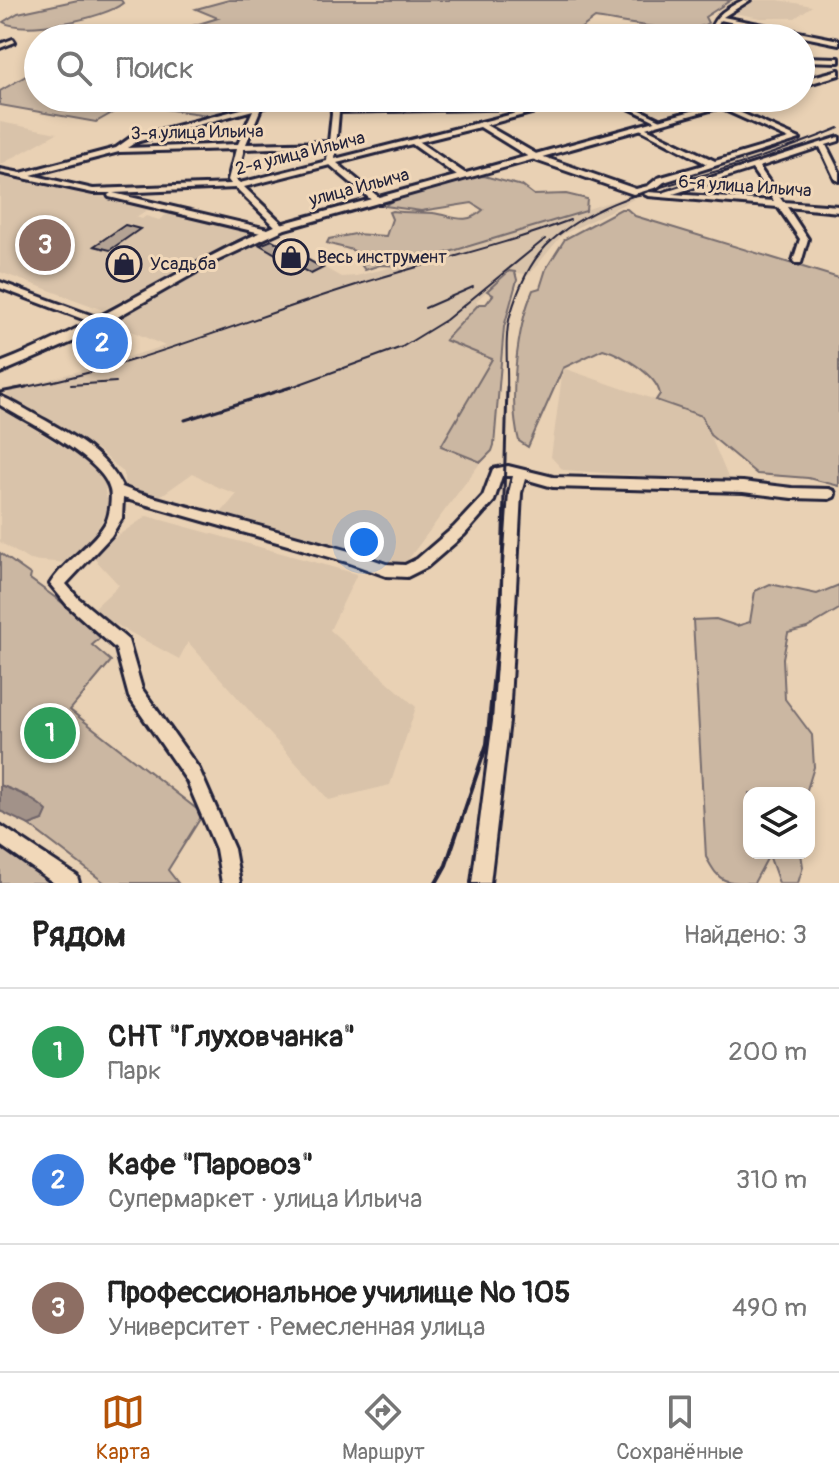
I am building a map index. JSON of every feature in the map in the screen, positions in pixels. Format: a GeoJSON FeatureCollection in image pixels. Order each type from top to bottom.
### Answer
{"type":"FeatureCollection","features":[{"type":"Feature","properties":{"kind":"main road"},"geometry":{"type":"LineString","coordinates":[[815,79],[839,72]]}},
{"type":"Feature","properties":{"kind":"main road","name":"улица Ильича"},"geometry":{"type":"LineString","coordinates":[[0,368],[100,322],[275,230],[691,112]]}},
{"type":"Feature","properties":{"kind":"street"},"geometry":{"type":"LineString","coordinates":[[714,24],[747,0]]}},
{"type":"Feature","properties":{"kind":"street"},"geometry":{"type":"LineString","coordinates":[[718,18],[748,24]]}},
{"type":"Feature","properties":{"kind":"street"},"geometry":{"type":"LineString","coordinates":[[815,37],[839,42]]}},
{"type":"Feature","properties":{"kind":"street"},"geometry":{"type":"LineString","coordinates":[[0,39],[13,41],[0,46]]}},
{"type":"Feature","properties":{"kind":"street"},"geometry":{"type":"LineString","coordinates":[[815,59],[839,60]]}},
{"type":"Feature","properties":{"kind":"street"},"geometry":{"type":"LineString","coordinates":[[119,150],[133,140],[239,112]]}},
{"type":"Feature","properties":{"kind":"street"},"geometry":{"type":"LineString","coordinates":[[256,112],[240,149],[232,180],[275,230]]}},
{"type":"Feature","properties":{"kind":"street"},"geometry":{"type":"LineString","coordinates":[[337,112],[330,144],[331,162],[378,201]]}},
{"type":"Feature","properties":{"kind":"street","name":"2-я улица Ильича"},"geometry":{"type":"LineString","coordinates":[[0,171],[93,191],[238,186],[526,112]]}},
{"type":"Feature","properties":{"kind":"street"},"geometry":{"type":"LineString","coordinates":[[641,112],[662,122]]}},
{"type":"Feature","properties":{"kind":"street"},"geometry":{"type":"LineString","coordinates":[[480,124],[535,157],[636,192],[651,188],[661,180],[796,139],[741,112]]}},
{"type":"Feature","properties":{"kind":"street"},"geometry":{"type":"LineString","coordinates":[[642,128],[714,164]]}},
{"type":"Feature","properties":{"kind":"street"},"geometry":{"type":"LineString","coordinates":[[798,261],[804,239],[755,167],[839,139]]}},
{"type":"Feature","properties":{"kind":"street"},"geometry":{"type":"LineString","coordinates":[[412,141],[463,176]]}},
{"type":"Feature","properties":{"kind":"street","name":"3-я улица Ильича"},"geometry":{"type":"LineString","coordinates":[[20,176],[119,150],[240,149],[330,144]]}},
{"type":"Feature","properties":{"kind":"street"},"geometry":{"type":"LineString","coordinates":[[823,146],[839,179]]}},
{"type":"Feature","properties":{"kind":"street","name":"6-я улица Ильича"},"geometry":{"type":"LineString","coordinates":[[755,167],[652,195],[839,209]]}},
{"type":"Feature","properties":{"kind":"street"},"geometry":{"type":"LineString","coordinates":[[93,191],[275,230]]}},
{"type":"Feature","properties":{"kind":"street"},"geometry":{"type":"LineString","coordinates":[[0,285],[100,322]]}},
{"type":"Feature","properties":{"kind":"street"},"geometry":{"type":"LineString","coordinates":[[0,400],[88,454],[113,475],[117,490],[115,518],[106,532],[57,584],[123,645],[135,692],[193,775],[225,849],[231,883]]}},
{"type":"Feature","properties":{"kind":"street"},"geometry":{"type":"LineString","coordinates":[[117,490],[386,570],[407,571],[422,563],[459,531],[489,498],[497,472],[508,470],[553,482],[743,487],[829,494]]}},
{"type":"Feature","properties":{"kind":"street"},"geometry":{"type":"LineString","coordinates":[[481,883],[501,721],[515,493],[520,473]]}},
{"type":"Feature","properties":{"kind":"street"},"geometry":{"type":"LineString","coordinates":[[0,834],[70,883]]}},
{"type":"Feature","properties":{"kind":"shaded area"},"geometry":{"type":"Polygon","coordinates":[[[78,0],[121,0],[123,3],[100,14],[64,23],[24,24],[24,27],[3,22],[18,13],[78,0]]]}},
{"type":"Feature","properties":{"kind":"shaded area"},"geometry":{"type":"Polygon","coordinates":[[[229,0],[731,0],[705,17],[706,24],[631,24],[595,18],[587,24],[198,24],[218,18],[196,9],[229,0]]]}},
{"type":"Feature","properties":{"kind":"shaded area"},"geometry":{"type":"Polygon","coordinates":[[[755,0],[778,0],[812,6],[795,18],[761,18],[733,13],[755,0]]]}},
{"type":"Feature","properties":{"kind":"shaded area"},"geometry":{"type":"Polygon","coordinates":[[[24,77],[24,109],[0,105],[0,91],[24,77]]]}},
{"type":"Feature","properties":{"kind":"shaded area"},"geometry":{"type":"Polygon","coordinates":[[[40,112],[114,112],[96,122],[40,112]]]}},
{"type":"Feature","properties":{"kind":"shaded area"},"geometry":{"type":"Polygon","coordinates":[[[186,112],[231,112],[215,116],[186,112]]]}},
{"type":"Feature","properties":{"kind":"shaded area"},"geometry":{"type":"Polygon","coordinates":[[[0,122],[57,133],[0,165],[0,122]]]}},
{"type":"Feature","properties":{"kind":"shaded area"},"geometry":{"type":"Polygon","coordinates":[[[5,176],[153,206],[136,217],[142,219],[146,216],[159,220],[171,211],[255,231],[103,310],[0,272],[0,179],[5,176]]]}},
{"type":"Feature","properties":{"kind":"shaded area"},"geometry":{"type":"Polygon","coordinates":[[[484,176],[522,186],[534,195],[566,194],[587,199],[586,211],[403,266],[380,265],[365,270],[362,266],[366,263],[358,254],[327,243],[329,239],[355,234],[386,236],[392,219],[389,212],[392,211],[471,218],[483,210],[472,203],[421,211],[385,206],[417,191],[484,176]]]}},
{"type":"Feature","properties":{"kind":"shaded area"},"geometry":{"type":"Polygon","coordinates":[[[628,196],[634,199],[562,235],[529,275],[509,271],[476,301],[479,304],[446,339],[492,359],[442,446],[481,462],[404,565],[220,514],[237,494],[193,473],[159,497],[124,486],[124,473],[98,450],[6,396],[12,387],[34,384],[165,346],[113,323],[168,289],[268,236],[341,277],[356,276],[461,250],[628,196]]]}},
{"type":"Feature","properties":{"kind":"shaded area"},"geometry":{"type":"Polygon","coordinates":[[[621,209],[627,209],[635,216],[839,278],[839,486],[808,478],[757,474],[710,435],[702,416],[656,400],[660,394],[645,372],[619,355],[603,349],[563,368],[528,447],[519,441],[514,385],[519,343],[533,290],[540,288],[546,269],[565,239],[621,209]]]}},
{"type":"Feature","properties":{"kind":"shaded area"},"geometry":{"type":"Polygon","coordinates":[[[509,271],[515,272],[517,280],[504,327],[494,445],[481,462],[441,446],[492,359],[445,340],[479,304],[486,304],[493,295],[487,291],[509,271]]]}},
{"type":"Feature","properties":{"kind":"shaded area"},"geometry":{"type":"Polygon","coordinates":[[[563,368],[702,416],[730,482],[563,470],[551,457],[563,368]]]}},
{"type":"Feature","properties":{"kind":"shaded area"},"geometry":{"type":"Polygon","coordinates":[[[0,408],[93,465],[107,481],[105,491],[109,508],[93,537],[68,563],[29,560],[0,542],[0,408]]]}},
{"type":"Feature","properties":{"kind":"shaded area"},"geometry":{"type":"Polygon","coordinates":[[[147,516],[357,574],[330,630],[416,707],[390,785],[329,800],[188,642],[179,659],[91,611],[119,585],[90,554],[147,516]]]}},
{"type":"Feature","properties":{"kind":"shaded area"},"geometry":{"type":"Polygon","coordinates":[[[0,553],[105,634],[92,645],[111,661],[70,710],[203,814],[168,870],[178,883],[105,883],[29,825],[43,820],[28,796],[0,785],[0,553]]]}},
{"type":"Feature","properties":{"kind":"shaded area"},"geometry":{"type":"Polygon","coordinates":[[[770,584],[817,594],[839,585],[839,609],[807,628],[788,633],[783,658],[785,699],[812,735],[814,767],[808,787],[743,787],[743,859],[767,859],[754,883],[736,883],[719,877],[706,857],[693,620],[716,619],[737,626],[750,622],[755,591],[770,584]]]}},
{"type":"Feature","properties":{"kind":"shaded area"},"geometry":{"type":"Polygon","coordinates":[[[0,785],[42,806],[47,811],[43,820],[29,825],[0,811],[0,785]]]}},
{"type":"Feature","properties":{"kind":"shaded area"},"geometry":{"type":"Polygon","coordinates":[[[0,844],[54,883],[0,883],[0,844]]]}},
{"type":"Feature","properties":{"kind":"shaded area"},"geometry":{"type":"Polygon","coordinates":[[[770,859],[802,859],[798,883],[779,883],[770,859]]]}},
{"type":"Feature","properties":{"kind":"building","name":"Усадьба"},"geometry":{"type":"Polygon","coordinates":[[[125,225],[140,229],[110,250],[94,246],[125,225]]]}},
{"type":"Feature","properties":{"kind":"building","name":"Весь инструмент"},"geometry":{"type":"Polygon","coordinates":[[[272,240],[323,268],[311,274],[260,245],[272,240]]]}},
{"type":"Feature","properties":{"kind":"railway"},"geometry":{"type":"LineString","coordinates":[[507,387],[507,334],[516,298],[540,253],[564,230],[630,197],[753,160],[839,128]]}},
{"type":"Feature","properties":{"kind":"railway"},"geometry":{"type":"LineString","coordinates":[[14,389],[143,357],[353,286],[570,220]]}},
{"type":"Feature","properties":{"kind":"railway"},"geometry":{"type":"LineString","coordinates":[[286,389],[402,347],[446,320],[545,239]]}},
{"type":"Feature","properties":{"kind":"railway"},"geometry":{"type":"LineString","coordinates":[[425,308],[473,287]]}},
{"type":"Feature","properties":{"kind":"railway"},"geometry":{"type":"LineString","coordinates":[[71,385],[116,382]]}},
{"type":"Feature","properties":{"kind":"railway"},"geometry":{"type":"LineString","coordinates":[[0,392],[26,387]]}},
{"type":"Feature","properties":{"kind":"railway"},"geometry":{"type":"LineString","coordinates":[[185,420],[291,387]]}},
{"type":"Feature","properties":{"kind":"railway"},"geometry":{"type":"LineString","coordinates":[[501,604],[507,387]]}},
{"type":"Feature","properties":{"kind":"railway"},"geometry":{"type":"LineString","coordinates":[[436,883],[446,865],[487,744],[501,602]]}},
{"type":"Feature","properties":{"kind":"place","name":"Профессиональное училище № 105"},"geometry":{"type":"Point","coordinates":[45,245]}},
{"type":"Feature","properties":{"kind":"place","name":"Весь инструмент"},"geometry":{"type":"Point","coordinates":[291,257]}},
{"type":"Feature","properties":{"kind":"place","name":"Усадьба"},"geometry":{"type":"Point","coordinates":[124,264]}},
{"type":"Feature","properties":{"kind":"place","name":"Кафе \"Паровоз\""},"geometry":{"type":"Point","coordinates":[102,343]}},
{"type":"Feature","properties":{"kind":"place","name":"СНТ \"Глуховчанка\""},"geometry":{"type":"Point","coordinates":[50,733]}}]}
